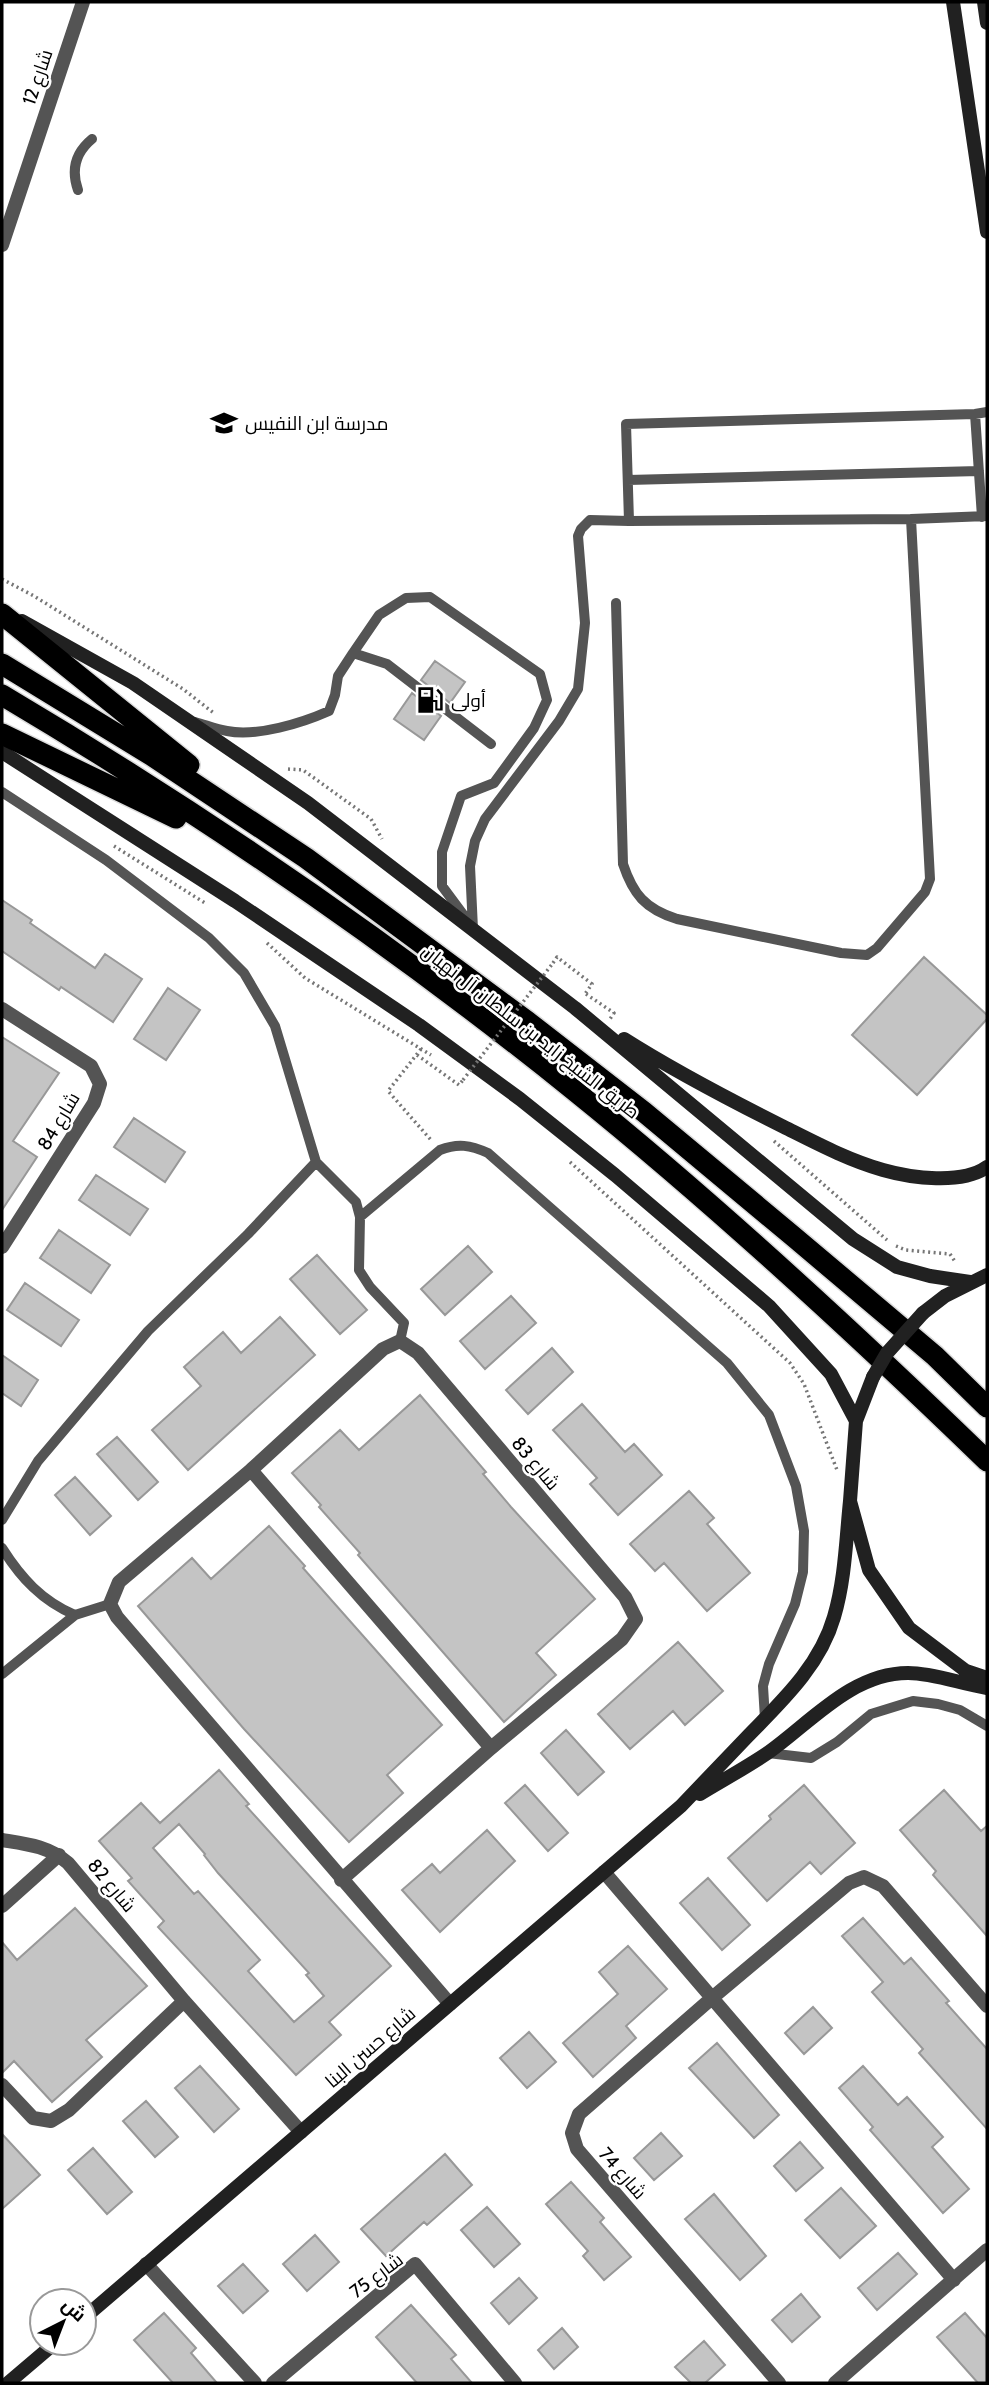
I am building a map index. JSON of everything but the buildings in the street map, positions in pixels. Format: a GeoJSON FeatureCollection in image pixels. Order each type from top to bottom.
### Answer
{"type":"FeatureCollection","features":[{"type":"Feature","properties":{"kind":"highway"},"geometry":{"type":"LineString","coordinates":[[2,612],[306,858]]}},
{"type":"Feature","properties":{"kind":"highway","name":"طريق الشيخ زايد بن سلطان آل نهيان"},"geometry":{"type":"LineString","coordinates":[[2,664],[151,755],[306,858],[528,1022],[644,1112],[935,1356],[987,1407]]}},
{"type":"Feature","properties":{"kind":"highway","name":"طريق الشيخ زايد بن سلطان آل نهيان"},"geometry":{"type":"LineString","coordinates":[[2,695],[260,859],[432,981],[576,1092],[851,1329],[987,1461]]}},
{"type":"Feature","properties":{"kind":"highway"},"geometry":{"type":"LineString","coordinates":[[2,734],[260,859]]}},
{"type":"Feature","properties":{"kind":"main road"},"geometry":{"type":"LineString","coordinates":[[953,2],[987,232]]}},
{"type":"Feature","properties":{"kind":"main road"},"geometry":{"type":"LineString","coordinates":[[984,2],[987,23]]}},
{"type":"Feature","properties":{"kind":"main road"},"geometry":{"type":"LineString","coordinates":[[2,612],[132,683],[308,803],[575,1008],[853,1239],[897,1267],[930,1276],[970,1282]]}},
{"type":"Feature","properties":{"kind":"main road"},"geometry":{"type":"LineString","coordinates":[[2,752],[247,909],[419,1025],[520,1099],[615,1175],[769,1306],[831,1374],[856,1422]]}},
{"type":"Feature","properties":{"kind":"main road"},"geometry":{"type":"LineString","coordinates":[[575,1008],[729,1100],[839,1154],[884,1170],[948,1179],[987,1167]]}},
{"type":"Feature","properties":{"kind":"main road","name":"شارع حسن البنا"},"geometry":{"type":"LineString","coordinates":[[98,2306],[681,1806],[765,1719],[814,1663],[830,1629],[844,1566],[856,1422],[873,1377],[887,1353],[923,1313],[945,1296],[987,1275]]}},
{"type":"Feature","properties":{"kind":"main road"},"geometry":{"type":"LineString","coordinates":[[850,1502],[869,1570],[909,1628],[966,1671],[987,1678]]}},
{"type":"Feature","properties":{"kind":"main road","name":"شارع حسن البنا"},"geometry":{"type":"LineString","coordinates":[[681,1806],[768,1753],[844,1693],[868,1681],[908,1673],[987,1688]]}},
{"type":"Feature","properties":{"kind":"main road"},"geometry":{"type":"LineString","coordinates":[[8,2383],[39,2357]]}},
{"type":"Feature","properties":{"kind":"street","name":"شارع 12"},"geometry":{"type":"LineString","coordinates":[[2,245],[83,2]]}},
{"type":"Feature","properties":{"kind":"street","name":"شارع 84"},"geometry":{"type":"LineString","coordinates":[[2,1009],[91,1066],[100,1084],[94,1102],[2,1247]]}},
{"type":"Feature","properties":{"kind":"street"},"geometry":{"type":"LineString","coordinates":[[400,1341],[383,1349],[251,1470],[119,1582],[110,1604],[117,1617],[450,2004]]}},
{"type":"Feature","properties":{"kind":"street","name":"شارع 83"},"geometry":{"type":"LineString","coordinates":[[341,1880],[491,1748],[622,1639],[636,1619],[625,1597],[436,1374],[418,1353],[400,1341]]}},
{"type":"Feature","properties":{"kind":"street"},"geometry":{"type":"LineString","coordinates":[[251,1470],[491,1748]]}},
{"type":"Feature","properties":{"kind":"street"},"geometry":{"type":"LineString","coordinates":[[2,1840],[40,1846],[59,1855]]}},
{"type":"Feature","properties":{"kind":"street","name":"شارع 82"},"geometry":{"type":"LineString","coordinates":[[2,1906],[59,1855],[301,2132]]}},
{"type":"Feature","properties":{"kind":"street"},"geometry":{"type":"LineString","coordinates":[[604,1872],[954,2280]]}},
{"type":"Feature","properties":{"kind":"street","name":"شارع 74"},"geometry":{"type":"LineString","coordinates":[[779,2383],[577,2149],[572,2133],[579,2114],[849,1883],[864,1877],[883,1886],[987,2006]]}},
{"type":"Feature","properties":{"kind":"street"},"geometry":{"type":"LineString","coordinates":[[2,2085],[33,2118],[51,2121],[69,2110],[184,2001]]}},
{"type":"Feature","properties":{"kind":"street"},"geometry":{"type":"LineString","coordinates":[[835,2383],[987,2250]]}},
{"type":"Feature","properties":{"kind":"street"},"geometry":{"type":"LineString","coordinates":[[146,2264],[255,2383]]}},
{"type":"Feature","properties":{"kind":"street","name":"شارع 75"},"geometry":{"type":"LineString","coordinates":[[273,2383],[415,2264],[515,2383]]}},
{"type":"Feature","properties":{"kind":"lane"},"geometry":{"type":"LineString","coordinates":[[78,190],[75,162],[92,139]]}},
{"type":"Feature","properties":{"kind":"lane"},"geometry":{"type":"LineString","coordinates":[[629,521],[626,424],[987,412]]}},
{"type":"Feature","properties":{"kind":"lane"},"geometry":{"type":"LineString","coordinates":[[473,929],[470,866],[475,841],[485,820],[559,721],[578,690],[584,623],[578,536],[581,529],[590,520],[911,519],[984,516],[975,414]]}},
{"type":"Feature","properties":{"kind":"lane"},"geometry":{"type":"LineString","coordinates":[[628,480],[979,471]]}},
{"type":"Feature","properties":{"kind":"lane"},"geometry":{"type":"LineString","coordinates":[[616,603],[623,864],[630,885],[638,897],[677,919],[841,953],[867,955],[877,948],[925,892],[930,879],[911,519]]}},
{"type":"Feature","properties":{"kind":"lane"},"geometry":{"type":"LineString","coordinates":[[184,719],[229,732],[258,731],[289,725],[329,711],[338,676],[353,653],[379,615],[406,598],[430,597],[540,674],[547,700],[534,728],[494,783],[461,796],[442,852],[442,886],[473,929]]}},
{"type":"Feature","properties":{"kind":"lane"},"geometry":{"type":"LineString","coordinates":[[353,653],[387,664],[491,744]]}},
{"type":"Feature","properties":{"kind":"lane"},"geometry":{"type":"LineString","coordinates":[[2,792],[106,860],[209,938],[244,972],[275,1026],[316,1162],[356,1202],[360,1217],[359,1270],[370,1287],[404,1323],[400,1341]]}},
{"type":"Feature","properties":{"kind":"lane"},"geometry":{"type":"LineString","coordinates":[[360,1217],[440,1150],[455,1144],[488,1153],[727,1363],[769,1415],[796,1486],[804,1531],[803,1572],[795,1604],[769,1664],[763,1686],[765,1719]]}},
{"type":"Feature","properties":{"kind":"lane"},"geometry":{"type":"LineString","coordinates":[[2,1520],[38,1461],[148,1331],[248,1234],[316,1162]]}},
{"type":"Feature","properties":{"kind":"lane"},"geometry":{"type":"LineString","coordinates":[[2,1548],[15,1569],[52,1605],[75,1615]]}},
{"type":"Feature","properties":{"kind":"lane"},"geometry":{"type":"LineString","coordinates":[[2,1674],[75,1615],[110,1604]]}},
{"type":"Feature","properties":{"kind":"lane"},"geometry":{"type":"LineString","coordinates":[[768,1753],[811,1758],[837,1742],[872,1714],[913,1701],[938,1703],[960,1710],[987,1726]]}},
{"type":"Feature","properties":{"kind":"path"},"geometry":{"type":"LineString","coordinates":[[108,843],[211,906]]}},
{"type":"Feature","properties":{"kind":"path"},"geometry":{"type":"LineString","coordinates":[[266,942],[306,978],[440,1061]]}},
{"type":"Feature","properties":{"kind":"path"},"geometry":{"type":"LineString","coordinates":[[440,1150],[388,1091],[417,1055],[459,1085],[557,957],[592,984],[585,994]]}},
{"type":"Feature","properties":{"kind":"path"},"geometry":{"type":"LineString","coordinates":[[459,1074],[469,1082]]}},
{"type":"Feature","properties":{"kind":"path"},"geometry":{"type":"LineString","coordinates":[[768,1135],[892,1245],[906,1250],[950,1254],[970,1282]]}},
{"type":"Feature","properties":{"kind":"path"},"geometry":{"type":"LineString","coordinates":[[568,1159],[790,1363],[804,1384],[850,1502]]}},
{"type":"Feature","properties":{"kind":"place","name":"مدرسة ابن النفيس"},"geometry":{"type":"Point","coordinates":[224,423]}},
{"type":"Feature","properties":{"kind":"place","name":"أولى"},"geometry":{"type":"Point","coordinates":[430,700]}}]}
